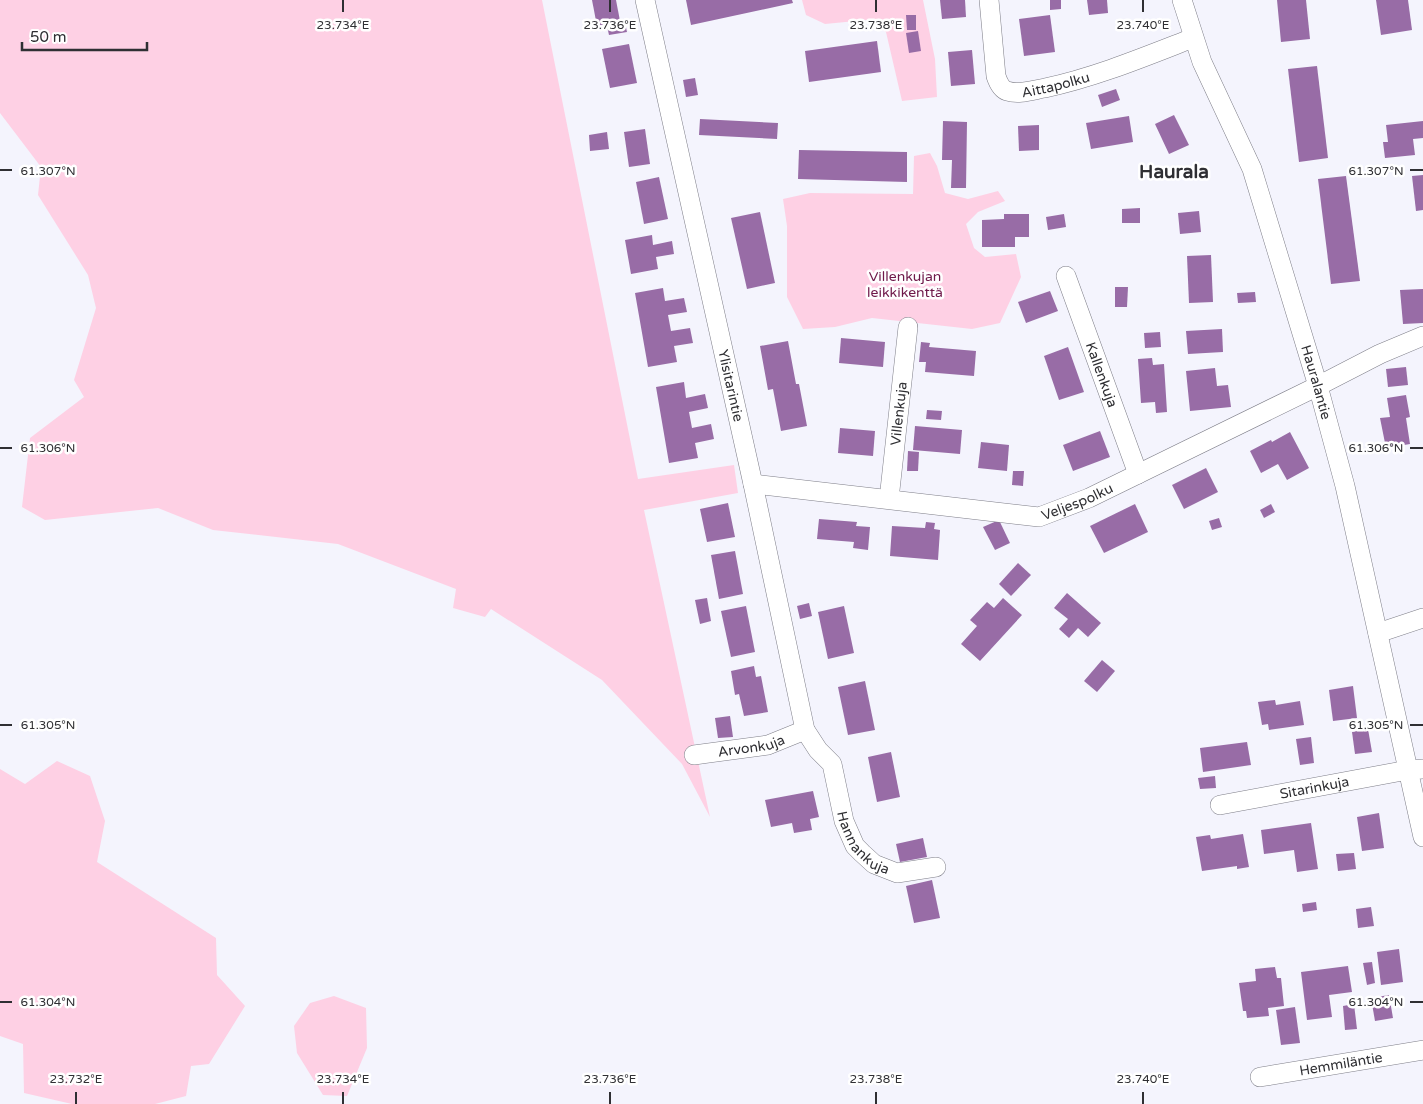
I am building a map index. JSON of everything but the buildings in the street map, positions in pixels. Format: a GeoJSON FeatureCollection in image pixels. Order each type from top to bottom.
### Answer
{"type":"FeatureCollection","features":[{"type":"Feature","properties":{"kind":"street","name":"Ylisitarintie"},"geometry":{"type":"LineString","coordinates":[[645,0],[753,484],[805,730],[818,750],[832,764]]}},
{"type":"Feature","properties":{"kind":"street","name":"Aittapolku"},"geometry":{"type":"LineString","coordinates":[[989,0],[996,76],[999,85],[1010,92],[1029,91],[1066,83],[1109,70],[1193,38]]}},
{"type":"Feature","properties":{"kind":"street","name":"Hauralantie"},"geometry":{"type":"LineString","coordinates":[[1182,0],[1202,62],[1252,169],[1318,386],[1345,486],[1378,633],[1416,770],[1423,837]]}},
{"type":"Feature","properties":{"kind":"street","name":"Kallenkuja"},"geometry":{"type":"LineString","coordinates":[[1066,276],[1138,474]]}},
{"type":"Feature","properties":{"kind":"street","name":"Villenkuja"},"geometry":{"type":"LineString","coordinates":[[888,499],[908,327]]}},
{"type":"Feature","properties":{"kind":"street","name":"Veljespolku"},"geometry":{"type":"LineString","coordinates":[[753,484],[1039,517],[1089,498],[1380,354],[1423,336]]}},
{"type":"Feature","properties":{"kind":"street"},"geometry":{"type":"LineString","coordinates":[[1378,633],[1423,618]]}},
{"type":"Feature","properties":{"kind":"street","name":"Arvonkuja"},"geometry":{"type":"LineString","coordinates":[[694,755],[768,745],[805,730]]}},
{"type":"Feature","properties":{"kind":"street","name":"Hannankuja"},"geometry":{"type":"LineString","coordinates":[[832,764],[844,821],[855,846],[862,854],[874,864],[897,873],[936,866]]}},
{"type":"Feature","properties":{"kind":"street","name":"Sitarinkuja"},"geometry":{"type":"LineString","coordinates":[[1220,805],[1416,770]]}},
{"type":"Feature","properties":{"kind":"street","name":"Hemmiläntie"},"geometry":{"type":"LineString","coordinates":[[1260,1077],[1423,1050]]}},
{"type":"Feature","properties":{"kind":"green space"},"geometry":{"type":"Polygon","coordinates":[[[0,0],[542,0],[638,479],[734,465],[738,493],[644,510],[710,817],[682,764],[602,680],[491,609],[485,617],[453,608],[456,589],[338,544],[213,530],[158,508],[45,520],[22,507],[30,438],[84,397],[74,380],[96,308],[88,275],[38,195],[41,167],[0,113],[0,0]]]}},
{"type":"Feature","properties":{"kind":"green space"},"geometry":{"type":"Polygon","coordinates":[[[802,0],[923,0],[935,59],[937,97],[902,101],[886,32],[866,20],[825,24],[806,15],[802,0]]]}},
{"type":"Feature","properties":{"kind":"green space","name":"Villenkujan leikkikenttä"},"geometry":{"type":"Polygon","coordinates":[[[930,153],[937,166],[945,193],[968,199],[998,191],[1005,201],[978,212],[966,224],[974,248],[985,257],[1016,254],[1021,277],[1000,323],[972,329],[872,318],[835,327],[803,329],[787,297],[787,226],[783,199],[810,193],[913,194],[914,156],[930,153]]]}},
{"type":"Feature","properties":{"kind":"green space"},"geometry":{"type":"Polygon","coordinates":[[[57,761],[90,776],[105,821],[97,862],[216,938],[217,975],[245,1006],[209,1064],[191,1066],[186,1096],[155,1104],[72,1104],[24,1093],[23,1044],[0,1036],[0,769],[25,784],[57,761]]]}},
{"type":"Feature","properties":{"kind":"green space"},"geometry":{"type":"Polygon","coordinates":[[[334,996],[366,1008],[367,1048],[347,1096],[323,1095],[297,1053],[294,1026],[310,1003],[334,996]]]}},
{"type":"Feature","properties":{"kind":"district","name":"Haurala"},"geometry":{"type":"Point","coordinates":[1174,172]}}]}
